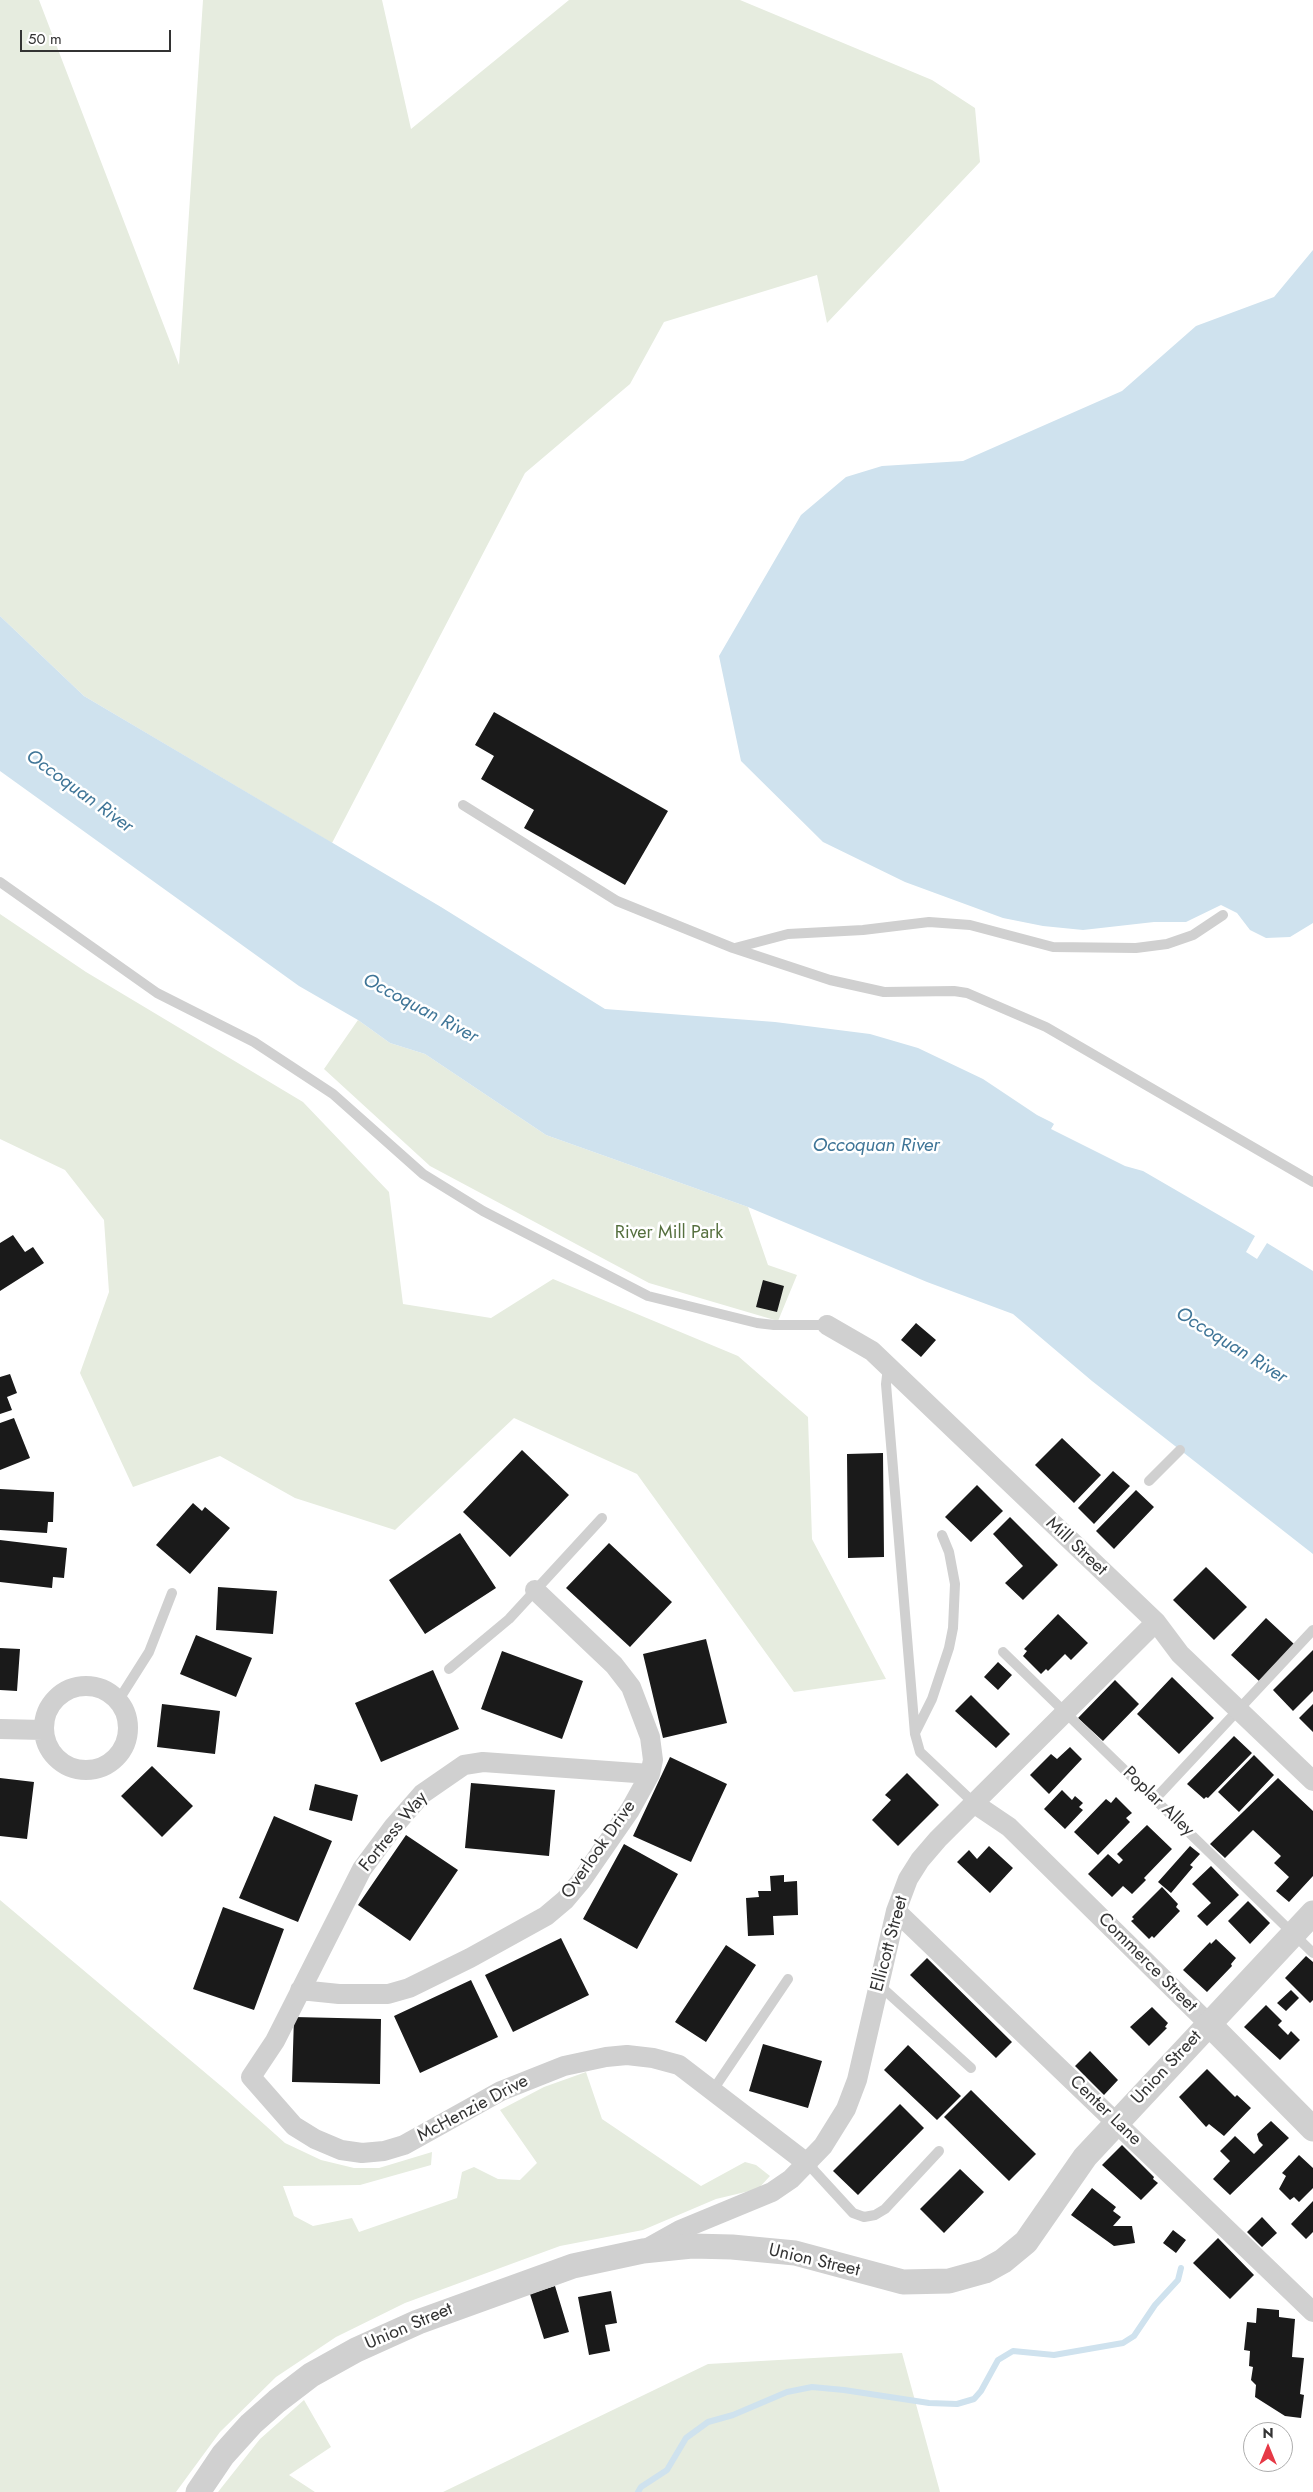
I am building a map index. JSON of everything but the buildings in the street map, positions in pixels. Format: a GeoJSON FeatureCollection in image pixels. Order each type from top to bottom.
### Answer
{"type":"FeatureCollection","features":[{"type":"Feature","properties":{"kind":"street","name":"Mill Street"},"geometry":{"type":"LineString","coordinates":[[827,1325],[872,1351],[1156,1622],[1176,1650],[1313,1781]]}},
{"type":"Feature","properties":{"kind":"street","name":"Overlook Drive"},"geometry":{"type":"LineString","coordinates":[[300,1990],[339,1994],[388,1994],[409,1988],[546,1916],[565,1900],[582,1881],[630,1810],[650,1774],[653,1760],[652,1743],[631,1687],[614,1665],[535,1590]]}},
{"type":"Feature","properties":{"kind":"street","name":"Ellicott Street"},"geometry":{"type":"LineString","coordinates":[[643,2251],[680,2230],[762,2198],[784,2185],[808,2164],[831,2136],[846,2109],[857,2080],[896,1911],[908,1879],[920,1860],[1156,1622]]}},
{"type":"Feature","properties":{"kind":"street"},"geometry":{"type":"LineString","coordinates":[[89,1686],[103,1690],[118,1701],[126,1719],[127,1738],[122,1750],[113,1760],[102,1767],[89,1770],[76,1769],[63,1764],[53,1755],[46,1743],[43,1730],[46,1716],[52,1703],[62,1693],[75,1688],[89,1686]]}},
{"type":"Feature","properties":{"kind":"street"},"geometry":{"type":"LineString","coordinates":[[0,1729],[43,1730]]}},
{"type":"Feature","properties":{"kind":"street","name":"Fortress Way"},"geometry":{"type":"LineString","coordinates":[[250,2077],[275,2040],[362,1869],[394,1826],[422,1794],[454,1770],[464,1765],[483,1762],[650,1774]]}},
{"type":"Feature","properties":{"kind":"street","name":"Commerce Street"},"geometry":{"type":"LineString","coordinates":[[975,1804],[1009,1826],[1313,2129]]}},
{"type":"Feature","properties":{"kind":"street","name":"Center Lane"},"geometry":{"type":"LineString","coordinates":[[896,1911],[1313,2312]]}},
{"type":"Feature","properties":{"kind":"street","name":"Union Street"},"geometry":{"type":"LineString","coordinates":[[198,2492],[224,2455],[251,2424],[276,2401],[311,2375],[356,2350],[418,2322],[487,2295],[572,2266],[643,2251],[692,2246],[754,2248],[795,2254],[903,2282],[931,2283],[959,2279],[986,2271],[1003,2261],[1026,2242],[1085,2156],[1313,1913]]}},
{"type":"Feature","properties":{"kind":"street","name":"McHenzie Drive"},"geometry":{"type":"LineString","coordinates":[[250,2077],[294,2126],[315,2140],[341,2150],[362,2153],[384,2151],[404,2145],[500,2091],[564,2066],[606,2057],[627,2055],[662,2060],[679,2065],[808,2164]]}},
{"type":"Feature","properties":{"kind":"lane"},"geometry":{"type":"LineString","coordinates":[[464,805],[617,901],[733,948],[830,980],[884,992],[954,991],[966,993],[1046,1027],[1313,1182]]}},
{"type":"Feature","properties":{"kind":"lane"},"geometry":{"type":"LineString","coordinates":[[0,882],[157,993],[254,1042],[333,1094],[424,1174],[483,1211],[648,1296],[757,1323],[827,1325]]}},
{"type":"Feature","properties":{"kind":"lane"},"geometry":{"type":"LineString","coordinates":[[733,948],[788,934],[863,930],[929,922],[970,925],[1053,947],[1136,948],[1167,944],[1193,936],[1223,915]]}},
{"type":"Feature","properties":{"kind":"lane"},"geometry":{"type":"LineString","coordinates":[[888,1368],[886,1384],[915,1734],[920,1752],[975,1804]]}},
{"type":"Feature","properties":{"kind":"lane"},"geometry":{"type":"LineString","coordinates":[[1149,1481],[1180,1450]]}},
{"type":"Feature","properties":{"kind":"lane"},"geometry":{"type":"LineString","coordinates":[[449,1669],[509,1619],[602,1518]]}},
{"type":"Feature","properties":{"kind":"lane"},"geometry":{"type":"LineString","coordinates":[[915,1734],[932,1699],[950,1648],[953,1628],[955,1584],[949,1552],[942,1535]]}},
{"type":"Feature","properties":{"kind":"lane"},"geometry":{"type":"LineString","coordinates":[[118,1701],[149,1652],[172,1593]]}},
{"type":"Feature","properties":{"kind":"lane"},"geometry":{"type":"LineString","coordinates":[[1155,1799],[1313,1630]]}},
{"type":"Feature","properties":{"kind":"lane","name":"Poplar Alley"},"geometry":{"type":"LineString","coordinates":[[1003,1652],[1313,1953]]}},
{"type":"Feature","properties":{"kind":"lane"},"geometry":{"type":"LineString","coordinates":[[713,2090],[788,1980]]}},
{"type":"Feature","properties":{"kind":"lane"},"geometry":{"type":"LineString","coordinates":[[879,1984],[971,2068]]}},
{"type":"Feature","properties":{"kind":"lane"},"geometry":{"type":"LineString","coordinates":[[808,2164],[853,2213],[864,2217],[875,2215],[885,2209],[939,2151]]}},
{"type":"Feature","properties":{"kind":"green space"},"geometry":{"type":"Polygon","coordinates":[[[0,0],[39,0],[179,365],[203,0],[382,0],[411,129],[569,0],[740,0],[932,80],[975,108],[980,162],[827,323],[817,275],[664,322],[630,384],[525,473],[332,843],[84,696],[0,616],[0,0]]]}},
{"type":"Feature","properties":{"kind":"green space"},"geometry":{"type":"Polygon","coordinates":[[[0,914],[86,972],[303,1102],[389,1192],[403,1304],[491,1318],[553,1279],[738,1356],[808,1417],[812,1539],[886,1679],[794,1692],[637,1474],[514,1418],[395,1530],[295,1498],[220,1456],[133,1487],[80,1373],[109,1292],[104,1220],[65,1170],[0,1139],[0,914]]]}},
{"type":"Feature","properties":{"kind":"green space","name":"River Mill Park"},"geometry":{"type":"Polygon","coordinates":[[[358,1020],[390,1043],[425,1054],[546,1135],[748,1207],[768,1265],[797,1275],[778,1321],[649,1283],[430,1166],[324,1069],[358,1020]]]}},
{"type":"Feature","properties":{"kind":"green space"},"geometry":{"type":"Polygon","coordinates":[[[0,1900],[227,2091],[285,2143],[321,2160],[354,2168],[379,2168],[432,2152],[431,2165],[360,2185],[283,2186],[294,2216],[313,2226],[352,2218],[359,2232],[457,2198],[462,2172],[474,2167],[498,2179],[520,2180],[537,2163],[500,2110],[544,2087],[586,2072],[602,2119],[701,2186],[745,2162],[756,2165],[770,2176],[758,2189],[716,2199],[643,2230],[560,2246],[405,2303],[336,2337],[276,2377],[220,2432],[176,2492],[0,2492],[0,1900]]]}},
{"type":"Feature","properties":{"kind":"green space"},"geometry":{"type":"Polygon","coordinates":[[[902,2353],[940,2492],[443,2492],[708,2364],[902,2353]]]}},
{"type":"Feature","properties":{"kind":"green space"},"geometry":{"type":"Polygon","coordinates":[[[304,2400],[331,2447],[289,2475],[315,2492],[218,2492],[260,2439],[304,2400]]]}},
{"type":"Feature","properties":{"kind":"water"},"geometry":{"type":"Polygon","coordinates":[[[1313,250],[1313,923],[1290,937],[1266,938],[1250,930],[1237,913],[1221,905],[1186,922],[1154,922],[1083,930],[1043,926],[1003,918],[905,882],[823,842],[741,761],[719,656],[801,515],[846,477],[882,466],[963,461],[1122,391],[1196,326],[1274,297],[1313,250]]]}},
{"type":"Feature","properties":{"kind":"water","name":"Occoquan River"},"geometry":{"type":"Polygon","coordinates":[[[0,616],[84,696],[441,907],[605,1009],[775,1022],[870,1034],[918,1048],[983,1079],[1054,1124],[1051,1129],[1125,1166],[1143,1171],[1255,1236],[1246,1252],[1257,1259],[1267,1243],[1313,1271],[1313,1554],[1092,1381],[1013,1314],[927,1282],[748,1207],[546,1135],[425,1054],[390,1043],[358,1020],[299,986],[0,771],[0,616]]]}},
{"type":"Feature","properties":{"kind":"waterway"},"geometry":{"type":"LineString","coordinates":[[638,2492],[641,2487],[667,2470],[686,2438],[708,2422],[733,2415],[787,2392],[812,2387],[929,2403],[957,2404],[974,2399],[981,2391],[998,2360],[1013,2351],[1054,2355],[1123,2343],[1134,2336],[1155,2305],[1178,2280],[1181,2268]]}}]}
